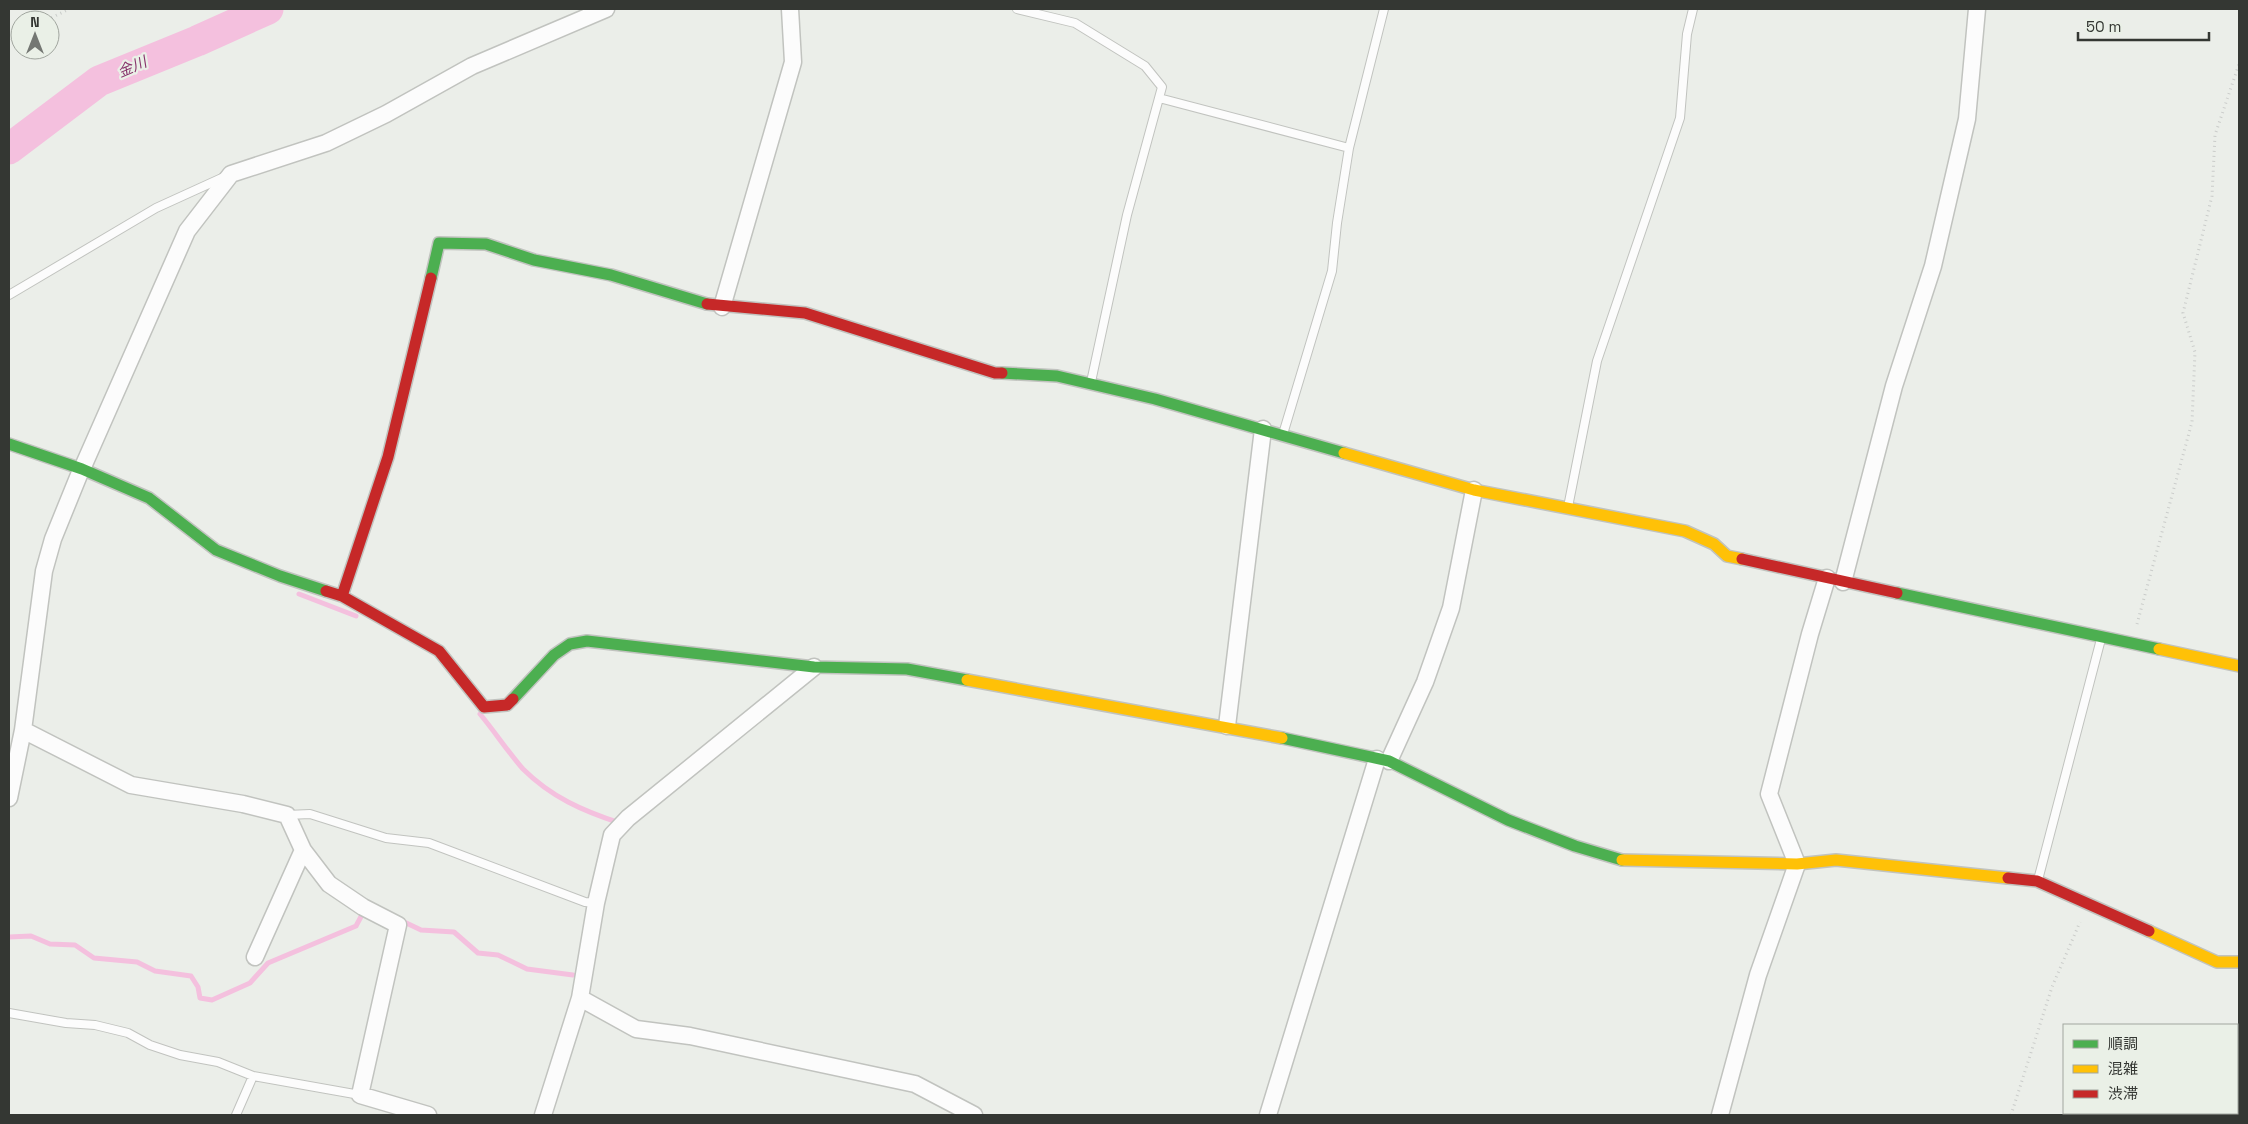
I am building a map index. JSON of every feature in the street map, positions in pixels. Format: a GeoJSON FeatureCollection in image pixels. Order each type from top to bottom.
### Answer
{"type":"FeatureCollection","features":[{"type":"Feature","properties":{"kind":"street"},"geometry":{"type":"LineString","coordinates":[[9,798],[23,730],[44,571],[53,539],[79,474],[187,231],[231,174],[326,143],[386,114],[472,66],[606,9]]}},
{"type":"Feature","properties":{"kind":"street"},"geometry":{"type":"LineString","coordinates":[[722,307],[793,62],[790,9]]}},
{"type":"Feature","properties":{"kind":"street"},"geometry":{"type":"LineString","coordinates":[[1720,1115],[1758,975],[1797,864],[1769,794],[1810,634],[1835,580],[1933,266],[1967,119],[1977,9]]}},
{"type":"Feature","properties":{"kind":"street"},"geometry":{"type":"LineString","coordinates":[[342,596],[388,458],[439,243],[486,244],[534,260],[611,275],[692,301],[722,307],[806,313],[995,374],[1057,376],[1263,429],[1474,490],[1567,510],[1685,531],[1714,544],[1726,556],[2102,635],[2239,666]]}},
{"type":"Feature","properties":{"kind":"street"},"geometry":{"type":"LineString","coordinates":[[1227,726],[1263,429]]}},
{"type":"Feature","properties":{"kind":"street"},"geometry":{"type":"LineString","coordinates":[[9,444],[79,474],[149,498],[216,550],[280,576],[342,596],[439,651],[484,707],[508,705],[554,655],[570,644],[587,641],[814,667],[908,668],[1227,726],[1383,760],[1508,820],[1575,846],[1621,860],[1797,864],[1836,860],[2037,881],[2217,962],[2239,962]]}},
{"type":"Feature","properties":{"kind":"street"},"geometry":{"type":"LineString","coordinates":[[1268,1115],[1383,760],[1425,682],[1451,608],[1474,490]]}},
{"type":"Feature","properties":{"kind":"street"},"geometry":{"type":"LineString","coordinates":[[544,1115],[580,998],[596,903],[612,835],[636,811],[814,667]]}},
{"type":"Feature","properties":{"kind":"street"},"geometry":{"type":"LineString","coordinates":[[23,730],[131,785],[243,804],[286,815],[303,850],[329,884],[366,908],[398,925],[360,1095],[428,1115]]}},
{"type":"Feature","properties":{"kind":"street"},"geometry":{"type":"LineString","coordinates":[[255,957],[303,850]]}},
{"type":"Feature","properties":{"kind":"street"},"geometry":{"type":"LineString","coordinates":[[580,998],[636,1029],[690,1036],[915,1084],[974,1115]]}},
{"type":"Feature","properties":{"kind":"lane"},"geometry":{"type":"LineString","coordinates":[[1017,9],[1075,23],[1145,66],[1162,86],[1127,215],[1090,384]]}},
{"type":"Feature","properties":{"kind":"lane"},"geometry":{"type":"LineString","coordinates":[[1283,435],[1332,270],[1337,223],[1349,148],[1384,9]]}},
{"type":"Feature","properties":{"kind":"lane"},"geometry":{"type":"LineString","coordinates":[[1567,510],[1598,361],[1680,118],[1687,34],[1693,9]]}},
{"type":"Feature","properties":{"kind":"lane"},"geometry":{"type":"LineString","coordinates":[[1160,98],[1349,148]]}},
{"type":"Feature","properties":{"kind":"lane"},"geometry":{"type":"LineString","coordinates":[[9,295],[156,208],[231,174]]}},
{"type":"Feature","properties":{"kind":"lane"},"geometry":{"type":"LineString","coordinates":[[2037,881],[2102,635]]}},
{"type":"Feature","properties":{"kind":"lane"},"geometry":{"type":"LineString","coordinates":[[286,815],[310,814],[386,838],[429,843],[585,902],[596,903]]}},
{"type":"Feature","properties":{"kind":"lane"},"geometry":{"type":"LineString","coordinates":[[9,1013],[66,1024],[95,1025],[128,1033],[150,1045],[180,1055],[218,1062],[253,1076],[360,1095]]}},
{"type":"Feature","properties":{"kind":"lane"},"geometry":{"type":"LineString","coordinates":[[236,1115],[253,1076]]}},
{"type":"Feature","properties":{"kind":"path"},"geometry":{"type":"LineString","coordinates":[[2132,643],[2192,422],[2195,352],[2183,313],[2212,196],[2215,135],[2239,64]]}},
{"type":"Feature","properties":{"kind":"path"},"geometry":{"type":"LineString","coordinates":[[2011,1115],[2052,987],[2088,903]]}},
{"type":"Feature","properties":{"kind":"waterway","name":"金川"},"geometry":{"type":"LineString","coordinates":[[9,149],[99,81],[197,41],[268,9]]}},
{"type":"Feature","properties":{"kind":"waterway"},"geometry":{"type":"LineString","coordinates":[[299,594],[356,616]]}},
{"type":"Feature","properties":{"kind":"waterway"},"geometry":{"type":"LineString","coordinates":[[480,714],[523,769],[545,788],[580,808],[620,823]]}},
{"type":"Feature","properties":{"kind":"waterway"},"geometry":{"type":"LineString","coordinates":[[9,937],[31,936],[50,944],[75,945],[94,958],[137,962],[155,971],[191,976],[198,987],[200,998],[212,1000],[250,983],[268,963],[356,926],[364,911]]}},
{"type":"Feature","properties":{"kind":"waterway"},"geometry":{"type":"LineString","coordinates":[[400,920],[421,930],[454,932],[478,953],[498,955],[527,969],[573,975]]}},
{"type":"Feature","properties":{"kind":"traffic: fast"},"geometry":{"type":"LineString","coordinates":[[431,278],[439,243],[486,244],[534,260],[611,275],[707,304]]}},
{"type":"Feature","properties":{"kind":"traffic: fast"},"geometry":{"type":"LineString","coordinates":[[1002,373],[1057,376],[1155,399],[1344,453]]}},
{"type":"Feature","properties":{"kind":"traffic: fast"},"geometry":{"type":"LineString","coordinates":[[9,444],[82,469],[149,498],[216,550],[280,576],[326,591]]}},
{"type":"Feature","properties":{"kind":"traffic: fast"},"geometry":{"type":"LineString","coordinates":[[1897,593],[2159,649]]}},
{"type":"Feature","properties":{"kind":"traffic: fast"},"geometry":{"type":"LineString","coordinates":[[513,699],[554,655],[570,644],[587,641],[814,667],[907,669],[967,680]]}},
{"type":"Feature","properties":{"kind":"traffic: fast"},"geometry":{"type":"LineString","coordinates":[[1282,738],[1389,761],[1508,820],[1575,846],[1622,860]]}},
{"type":"Feature","properties":{"kind":"traffic: slow"},"geometry":{"type":"LineString","coordinates":[[1344,453],[1474,490],[1685,531],[1714,544],[1727,556],[1742,559]]}},
{"type":"Feature","properties":{"kind":"traffic: slow"},"geometry":{"type":"LineString","coordinates":[[2159,649],[2239,666]]}},
{"type":"Feature","properties":{"kind":"traffic: slow"},"geometry":{"type":"LineString","coordinates":[[967,680],[1282,738]]}},
{"type":"Feature","properties":{"kind":"traffic: slow"},"geometry":{"type":"LineString","coordinates":[[1622,860],[1797,864],[1836,860],[2008,878]]}},
{"type":"Feature","properties":{"kind":"traffic: slow"},"geometry":{"type":"LineString","coordinates":[[2149,931],[2217,962],[2239,962]]}},
{"type":"Feature","properties":{"kind":"traffic: jam"},"geometry":{"type":"LineString","coordinates":[[342,596],[388,457],[431,278]]}},
{"type":"Feature","properties":{"kind":"traffic: jam"},"geometry":{"type":"LineString","coordinates":[[707,304],[805,313],[995,373],[1002,373]]}},
{"type":"Feature","properties":{"kind":"traffic: jam"},"geometry":{"type":"LineString","coordinates":[[1742,559],[1897,593]]}},
{"type":"Feature","properties":{"kind":"traffic: jam"},"geometry":{"type":"LineString","coordinates":[[326,591],[342,596],[439,651],[484,707],[507,705],[513,699]]}},
{"type":"Feature","properties":{"kind":"traffic: jam"},"geometry":{"type":"LineString","coordinates":[[2008,878],[2037,881],[2149,931]]}}]}
